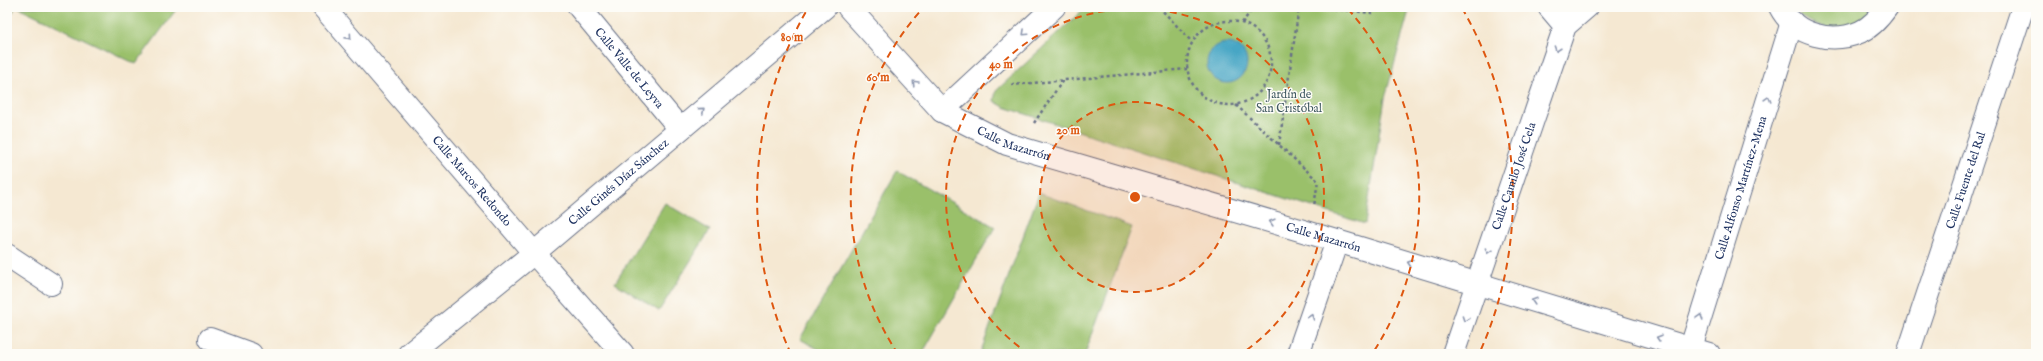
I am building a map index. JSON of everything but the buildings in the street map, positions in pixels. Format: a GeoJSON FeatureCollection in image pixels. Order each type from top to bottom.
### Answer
{"type":"FeatureCollection","features":[{"type":"Feature","properties":{"kind":"street","name":"Calle Marcos Redondo"},"geometry":{"type":"LineString","coordinates":[[323,7],[534,254],[623,354]]}},
{"type":"Feature","properties":{"kind":"street","name":"Calle Valle de Leyva"},"geometry":{"type":"LineString","coordinates":[[580,7],[680,129]]}},
{"type":"Feature","properties":{"kind":"street","name":"Calle Ginés Díaz Sánchez"},"geometry":{"type":"LineString","coordinates":[[409,354],[534,254],[825,7]]}},
{"type":"Feature","properties":{"kind":"street"},"geometry":{"type":"LineString","coordinates":[[848,7],[942,111],[1054,7]]}},
{"type":"Feature","properties":{"kind":"street"},"geometry":{"type":"LineString","coordinates":[[1549,7],[1565,26],[1587,7]]}},
{"type":"Feature","properties":{"kind":"street"},"geometry":{"type":"LineString","coordinates":[[1786,15],[1807,33],[1825,38],[1844,37],[1866,28],[1876,21],[1887,7]]}},
{"type":"Feature","properties":{"kind":"street","name":"Calle Fuente del Ral"},"geometry":{"type":"LineString","coordinates":[[1908,354],[2023,7]]}},
{"type":"Feature","properties":{"kind":"street","name":"Calle Alfonso Martínez-Mena"},"geometry":{"type":"LineString","coordinates":[[1696,352],[1786,15]]}},
{"type":"Feature","properties":{"kind":"street","name":"Calle Camilo José Cela"},"geometry":{"type":"LineString","coordinates":[[1453,354],[1565,26]]}},
{"type":"Feature","properties":{"kind":"street","name":"Calle Mazarrón"},"geometry":{"type":"LineString","coordinates":[[942,111],[1007,144],[1477,283],[1696,352]]}},
{"type":"Feature","properties":{"kind":"street"},"geometry":{"type":"LineString","coordinates":[[1298,354],[1337,241]]}},
{"type":"Feature","properties":{"kind":"street"},"geometry":{"type":"LineString","coordinates":[[7,256],[51,284]]}},
{"type":"Feature","properties":{"kind":"street"},"geometry":{"type":"LineString","coordinates":[[210,339],[251,354]]}},
{"type":"Feature","properties":{"kind":"path"},"geometry":{"type":"LineString","coordinates":[[1159,7],[1192,42]]}},
{"type":"Feature","properties":{"kind":"path"},"geometry":{"type":"LineString","coordinates":[[1242,23],[1254,7]]}},
{"type":"Feature","properties":{"kind":"path"},"geometry":{"type":"LineString","coordinates":[[1279,145],[1299,7]]}},
{"type":"Feature","properties":{"kind":"path"},"geometry":{"type":"LineString","coordinates":[[1310,7],[1372,13],[1375,7]]}},
{"type":"Feature","properties":{"kind":"path"},"geometry":{"type":"LineString","coordinates":[[1221,21],[1235,21],[1242,23],[1260,33],[1267,45],[1271,58],[1271,72],[1266,85],[1257,95],[1244,103],[1216,104],[1203,98],[1194,88],[1187,69],[1186,61],[1192,42],[1197,35],[1208,26],[1221,21]]}},
{"type":"Feature","properties":{"kind":"path"},"geometry":{"type":"LineString","coordinates":[[965,89],[1187,69]]}},
{"type":"Feature","properties":{"kind":"path"},"geometry":{"type":"LineString","coordinates":[[1018,147],[1063,80]]}},
{"type":"Feature","properties":{"kind":"path"},"geometry":{"type":"LineString","coordinates":[[1236,104],[1318,181],[1310,233]]}},
{"type":"Feature","properties":{"kind":"green space"},"geometry":{"type":"Polygon","coordinates":[[[7,7],[16,7],[7,21],[7,7]]]}},
{"type":"Feature","properties":{"kind":"green space"},"geometry":{"type":"Polygon","coordinates":[[[18,7],[178,7],[136,64],[18,7]]]}},
{"type":"Feature","properties":{"kind":"green space","name":"Jardín de San Cristóbal"},"geometry":{"type":"Polygon","coordinates":[[[1086,7],[1410,7],[1385,98],[1365,224],[1004,107],[994,101],[996,91],[1086,7]]]}},
{"type":"Feature","properties":{"kind":"green space"},"geometry":{"type":"Polygon","coordinates":[[[1792,7],[1877,7],[1869,16],[1854,25],[1835,28],[1825,27],[1807,20],[1792,7]]]}},
{"type":"Feature","properties":{"kind":"green space"},"geometry":{"type":"Polygon","coordinates":[[[897,171],[995,227],[922,354],[827,354],[800,339],[897,171]]]}},
{"type":"Feature","properties":{"kind":"green space"},"geometry":{"type":"Polygon","coordinates":[[[1039,193],[1132,227],[1085,354],[980,354],[1039,193]]]}},
{"type":"Feature","properties":{"kind":"green space"},"geometry":{"type":"Polygon","coordinates":[[[665,203],[710,230],[659,311],[615,283],[665,203]]]}},
{"type":"Feature","properties":{"kind":"water"},"geometry":{"type":"Polygon","coordinates":[[[1227,43],[1235,45],[1241,49],[1245,55],[1247,63],[1245,71],[1241,77],[1235,81],[1227,83],[1219,81],[1213,77],[1209,71],[1207,63],[1209,55],[1213,49],[1219,45],[1227,43]]]}}]}
